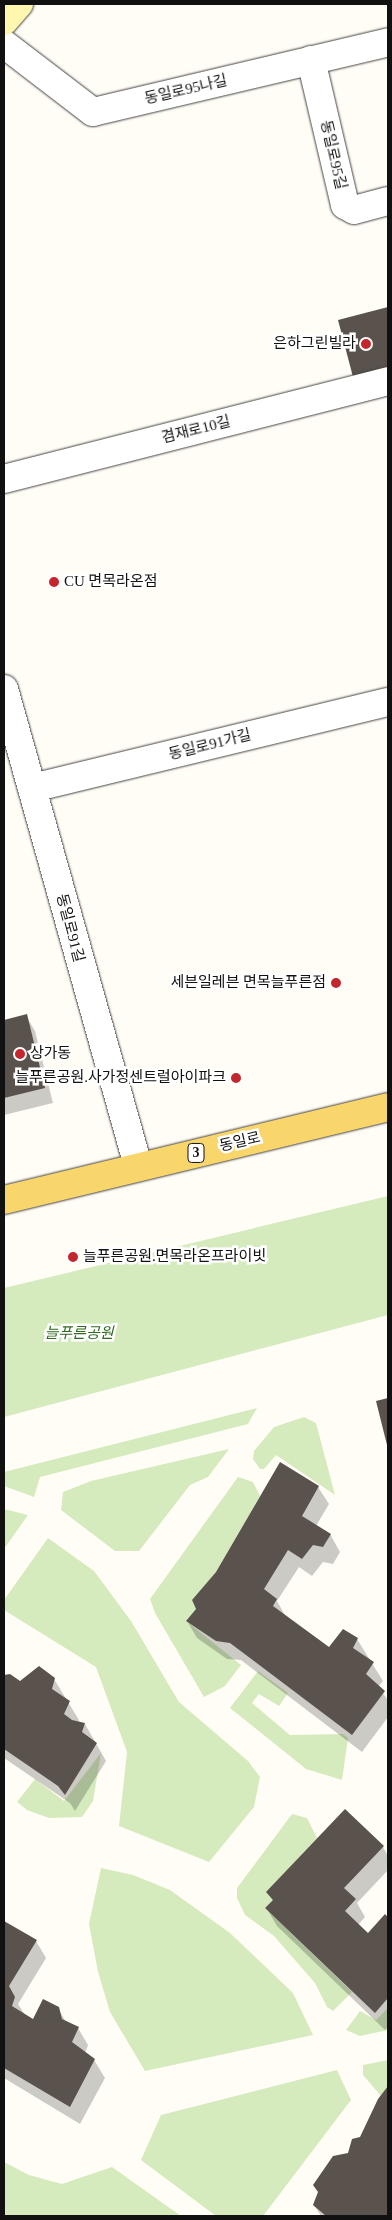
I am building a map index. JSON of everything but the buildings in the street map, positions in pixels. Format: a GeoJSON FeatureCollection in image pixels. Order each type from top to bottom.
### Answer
{"type":"FeatureCollection","features":[{"type":"Feature","properties":{"kind":"main road","name":"동일로"},"geometry":{"type":"LineString","coordinates":[[4,1200],[138,1166],[388,1107]]}},
{"type":"Feature","properties":{"kind":"street"},"geometry":{"type":"LineString","coordinates":[[4,21],[19,4]]}},
{"type":"Feature","properties":{"kind":"street","name":"동일로95나길"},"geometry":{"type":"LineString","coordinates":[[4,44],[92,112],[388,42]]}},
{"type":"Feature","properties":{"kind":"street","name":"동일로95길"},"geometry":{"type":"LineString","coordinates":[[311,60],[345,205],[354,210],[388,201]]}},
{"type":"Feature","properties":{"kind":"street","name":"겸재로10길"},"geometry":{"type":"LineString","coordinates":[[4,479],[388,381]]}},
{"type":"Feature","properties":{"kind":"street","name":"동일로91길"},"geometry":{"type":"LineString","coordinates":[[4,689],[138,1166]]}},
{"type":"Feature","properties":{"kind":"street","name":"동일로91가길"},"geometry":{"type":"LineString","coordinates":[[32,788],[388,702]]}},
{"type":"Feature","properties":{"kind":"green space","name":"늘푸른공원"},"geometry":{"type":"Polygon","coordinates":[[[388,1196],[388,1315],[4,1417],[4,1288],[388,1196]]]}},
{"type":"Feature","properties":{"kind":"green space"},"geometry":{"type":"Polygon","coordinates":[[[257,1408],[248,1424],[40,1477],[34,1497],[4,1486],[4,1472],[257,1408]]]}},
{"type":"Feature","properties":{"kind":"green space"},"geometry":{"type":"Polygon","coordinates":[[[304,1417],[316,1423],[335,1495],[276,1455],[264,1469],[260,1469],[253,1459],[254,1451],[274,1427],[304,1417]]]}},
{"type":"Feature","properties":{"kind":"green space"},"geometry":{"type":"Polygon","coordinates":[[[229,1449],[208,1477],[190,1485],[139,1551],[115,1551],[61,1510],[63,1492],[91,1481],[229,1449]]]}},
{"type":"Feature","properties":{"kind":"green space"},"geometry":{"type":"Polygon","coordinates":[[[238,1477],[253,1482],[260,1496],[216,1572],[192,1600],[196,1609],[186,1621],[241,1665],[225,1686],[204,1697],[155,1613],[150,1599],[238,1477]]]}},
{"type":"Feature","properties":{"kind":"green space"},"geometry":{"type":"Polygon","coordinates":[[[4,1509],[28,1515],[4,1549],[4,1509]]]}},
{"type":"Feature","properties":{"kind":"green space"},"geometry":{"type":"Polygon","coordinates":[[[48,1538],[94,1571],[131,1621],[179,1702],[248,1761],[260,1777],[254,1807],[209,1862],[119,1826],[127,1752],[96,1667],[4,1610],[4,1600],[48,1538]]]}},
{"type":"Feature","properties":{"kind":"green space"},"geometry":{"type":"Polygon","coordinates":[[[258,1671],[288,1693],[279,1706],[259,1694],[252,1703],[290,1735],[343,1734],[348,1738],[342,1780],[306,1769],[230,1708],[258,1671]]]}},
{"type":"Feature","properties":{"kind":"green space"},"geometry":{"type":"Polygon","coordinates":[[[101,1753],[93,1801],[82,1817],[49,1818],[27,1810],[17,1802],[35,1779],[64,1801],[101,1753]]]}},
{"type":"Feature","properties":{"kind":"green space"},"geometry":{"type":"Polygon","coordinates":[[[292,1814],[307,1818],[317,1838],[267,1892],[273,1900],[265,1908],[352,1992],[333,2011],[327,2007],[315,1983],[274,1936],[245,1915],[237,1898],[237,1888],[292,1814]]]}},
{"type":"Feature","properties":{"kind":"green space"},"geometry":{"type":"Polygon","coordinates":[[[101,1868],[133,1875],[170,1890],[230,1933],[293,1993],[313,2035],[145,2071],[110,2012],[98,1972],[89,1924],[101,1868]]]}},
{"type":"Feature","properties":{"kind":"green space"},"geometry":{"type":"Polygon","coordinates":[[[388,2008],[388,2030],[360,2036],[346,2030],[360,2011],[376,2020],[388,2008]]]}},
{"type":"Feature","properties":{"kind":"green space"},"geometry":{"type":"Polygon","coordinates":[[[388,2060],[388,2086],[381,2096],[363,2075],[363,2065],[388,2060]]]}},
{"type":"Feature","properties":{"kind":"green space"},"geometry":{"type":"Polygon","coordinates":[[[337,2070],[351,2100],[263,2216],[216,2216],[141,2160],[161,2115],[337,2070]]]}},
{"type":"Feature","properties":{"kind":"green space"},"geometry":{"type":"Polygon","coordinates":[[[4,2162],[29,2175],[62,2184],[112,2167],[181,2216],[4,2216],[4,2162]]]}},
{"type":"Feature","properties":{"kind":"place","name":"은하그린빌라"},"geometry":{"type":"Point","coordinates":[366,344]}},
{"type":"Feature","properties":{"kind":"place","name":"CU 면목라온점"},"geometry":{"type":"Point","coordinates":[54,582]}},
{"type":"Feature","properties":{"kind":"place","name":"세븐일레븐 면목늘푸른점"},"geometry":{"type":"Point","coordinates":[336,983]}},
{"type":"Feature","properties":{"kind":"place","name":"상가동"},"geometry":{"type":"Point","coordinates":[20,1054]}},
{"type":"Feature","properties":{"kind":"place","name":"늘푸른공원.사가정센트럴아이파크"},"geometry":{"type":"Point","coordinates":[236,1078]}},
{"type":"Feature","properties":{"kind":"place","name":"늘푸른공원.면목라온프라이빗"},"geometry":{"type":"Point","coordinates":[73,1257]}}]}
